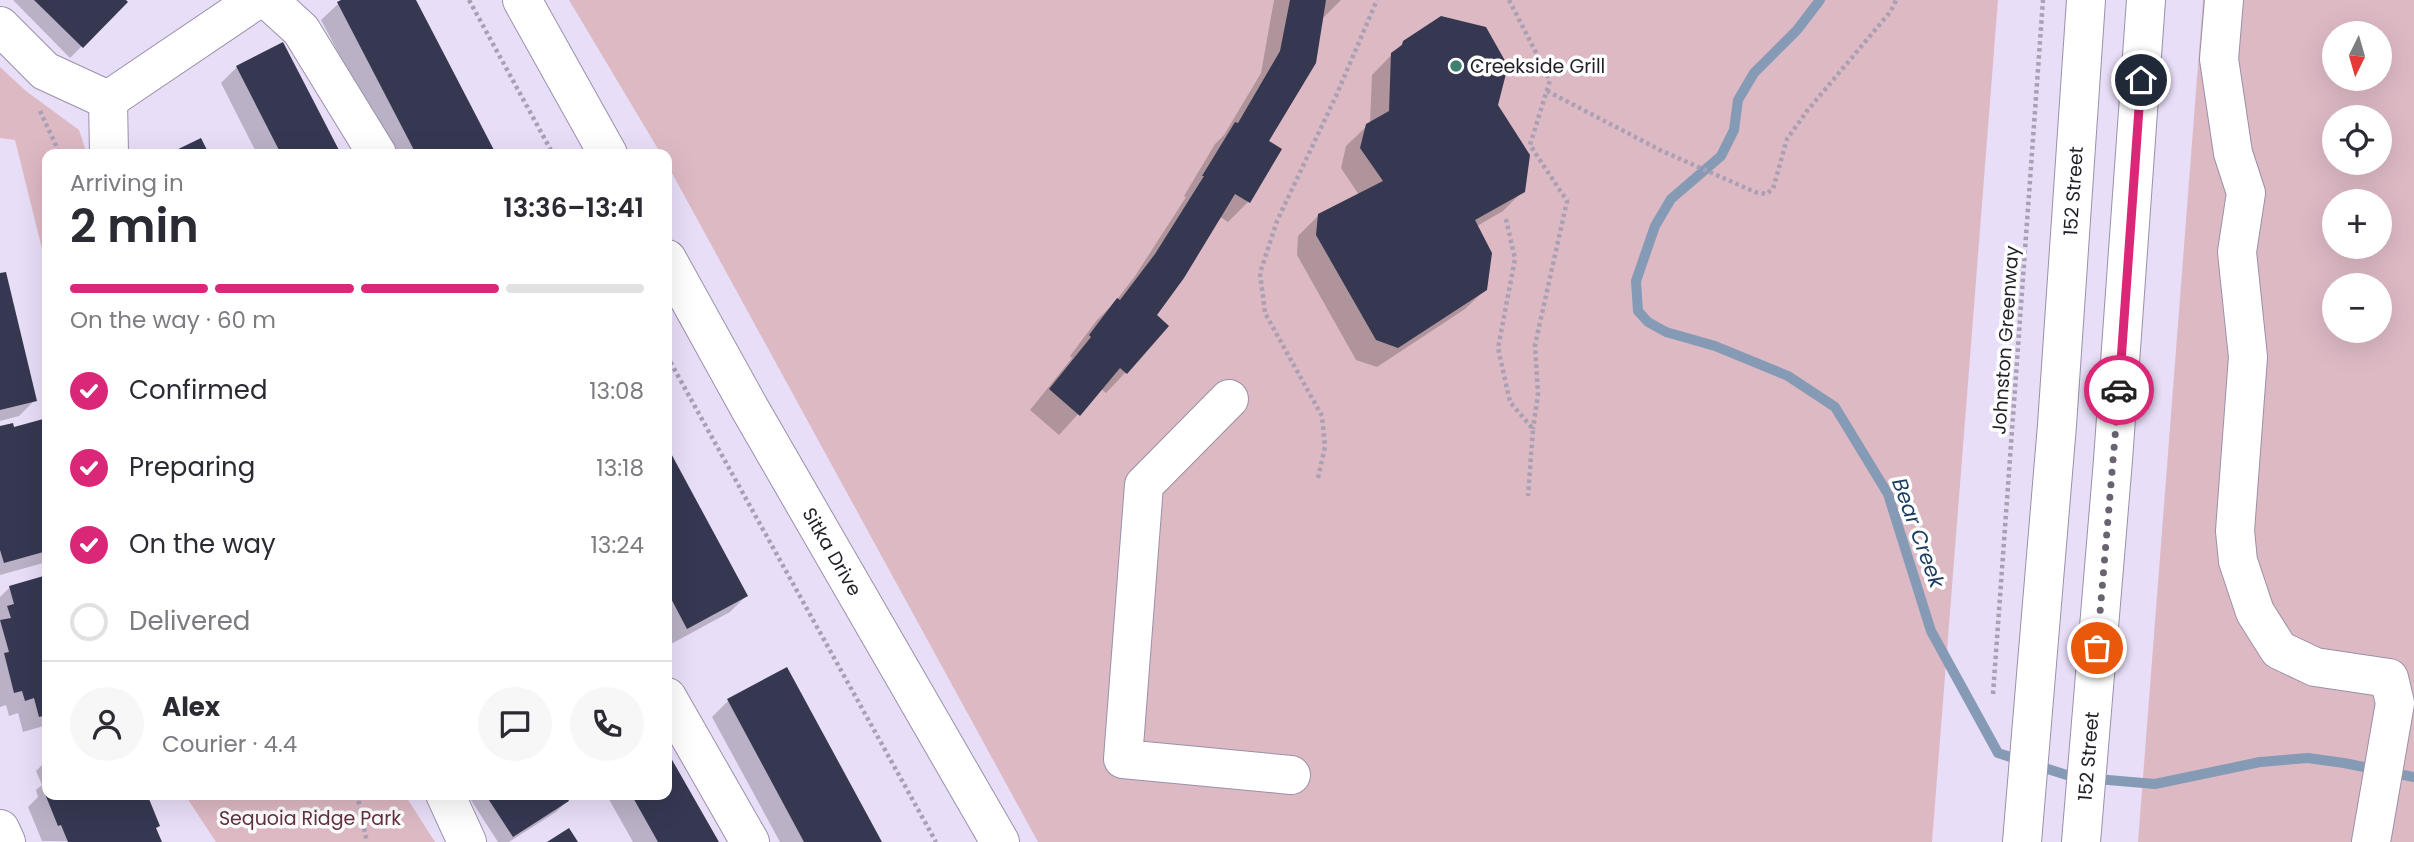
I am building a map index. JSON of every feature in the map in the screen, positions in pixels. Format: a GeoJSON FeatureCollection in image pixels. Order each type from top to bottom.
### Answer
{"type":"FeatureCollection","features":[{"type":"Feature","properties":{"kind":"main road"},"geometry":{"type":"LineString","coordinates":[[108,100],[256,0]]}},
{"type":"Feature","properties":{"kind":"main road"},"geometry":{"type":"LineString","coordinates":[[268,0],[301,30],[374,149]]}},
{"type":"Feature","properties":{"kind":"main road"},"geometry":{"type":"LineString","coordinates":[[523,0],[599,149]]}},
{"type":"Feature","properties":{"kind":"main road","name":"152 Street"},"geometry":{"type":"LineString","coordinates":[[2023,833],[2058,411],[2086,0]]}},
{"type":"Feature","properties":{"kind":"main road","name":"152 Street"},"geometry":{"type":"LineString","coordinates":[[2081,842],[2134,188],[2146,0]]}},
{"type":"Feature","properties":{"kind":"main road"},"geometry":{"type":"LineString","coordinates":[[2224,0],[2219,59],[2233,153],[2246,192],[2237,252],[2248,357],[2235,531],[2238,561],[2255,612],[2279,650],[2315,667],[2389,678],[2395,703],[2371,842]]}},
{"type":"Feature","properties":{"kind":"main road"},"geometry":{"type":"LineString","coordinates":[[0,26],[45,71],[108,100]]}},
{"type":"Feature","properties":{"kind":"main road"},"geometry":{"type":"LineString","coordinates":[[108,100],[109,149]]}},
{"type":"Feature","properties":{"kind":"main road","name":"Sitka Drive"},"geometry":{"type":"LineString","coordinates":[[672,268],[757,421],[1000,842]]}},
{"type":"Feature","properties":{"kind":"main road"},"geometry":{"type":"LineString","coordinates":[[1229,398],[1144,485],[1123,759],[1291,775]]}},
{"type":"Feature","properties":{"kind":"main road"},"geometry":{"type":"LineString","coordinates":[[672,706],[750,842]]}},
{"type":"Feature","properties":{"kind":"main road"},"geometry":{"type":"LineString","coordinates":[[448,800],[467,842]]}},
{"type":"Feature","properties":{"kind":"main road"},"geometry":{"type":"LineString","coordinates":[[0,829],[6,842]]}},
{"type":"Feature","properties":{"kind":"path"},"geometry":{"type":"LineString","coordinates":[[469,0],[550,149]]}},
{"type":"Feature","properties":{"kind":"path"},"geometry":{"type":"LineString","coordinates":[[1318,478],[1325,447],[1322,416],[1265,313],[1260,273],[1277,221],[1336,96],[1377,0]]}},
{"type":"Feature","properties":{"kind":"path"},"geometry":{"type":"LineString","coordinates":[[1509,0],[1550,80],[1530,145],[1567,201],[1535,345],[1538,394],[1528,496]]}},
{"type":"Feature","properties":{"kind":"path"},"geometry":{"type":"LineString","coordinates":[[1547,91],[1662,151],[1763,194],[1772,191],[1787,139],[1807,111],[1891,11],[1896,0]]}},
{"type":"Feature","properties":{"kind":"path","name":"Johnston Greenway"},"geometry":{"type":"LineString","coordinates":[[1994,682],[2043,0]]}},
{"type":"Feature","properties":{"kind":"path"},"geometry":{"type":"LineString","coordinates":[[1506,219],[1515,259],[1498,348],[1510,402],[1533,429]]}},
{"type":"Feature","properties":{"kind":"path"},"geometry":{"type":"LineString","coordinates":[[672,365],[936,842]]}},
{"type":"Feature","properties":{"kind":"path"},"geometry":{"type":"LineString","coordinates":[[358,800],[367,842]]}},
{"type":"Feature","properties":{"kind":"green space"},"geometry":{"type":"Polygon","coordinates":[[[569,0],[1998,0],[1932,842],[1038,842],[672,173],[672,149],[658,149],[569,0]]]}},
{"type":"Feature","properties":{"kind":"green space"},"geometry":{"type":"Polygon","coordinates":[[[2203,0],[2414,0],[2414,842],[2138,842],[2203,0]]]}},
{"type":"Feature","properties":{"kind":"green space"},"geometry":{"type":"Polygon","coordinates":[[[0,67],[26,91],[79,130],[85,149],[42,149],[42,249],[15,140],[0,138],[0,67]]]}},
{"type":"Feature","properties":{"kind":"green space","name":"Sequoia Ridge Park"},"geometry":{"type":"Polygon","coordinates":[[[188,800],[408,800],[435,842],[216,842],[188,800]]]}},
{"type":"Feature","properties":{"kind":"building"},"geometry":{"type":"Polygon","coordinates":[[[34,0],[126,0],[128,2],[83,48],[34,0]]]}},
{"type":"Feature","properties":{"kind":"building"},"geometry":{"type":"Polygon","coordinates":[[[416,0],[493,149],[413,149],[337,2],[416,0]]]}},
{"type":"Feature","properties":{"kind":"building"},"geometry":{"type":"Polygon","coordinates":[[[1290,0],[1326,0],[1316,63],[1269,141],[1282,149],[1250,203],[1235,194],[1184,278],[1157,315],[1169,326],[1127,374],[1120,368],[1080,416],[1049,389],[1091,337],[1089,335],[1117,298],[1120,300],[1155,254],[1235,122],[1238,123],[1280,51],[1290,0]]]}},
{"type":"Feature","properties":{"kind":"building"},"geometry":{"type":"Polygon","coordinates":[[[1441,16],[1486,27],[1508,66],[1498,105],[1530,155],[1525,192],[1475,220],[1492,253],[1487,290],[1398,348],[1376,340],[1316,235],[1318,214],[1383,181],[1360,148],[1366,124],[1389,111],[1391,53],[1402,45],[1403,41],[1441,16]]]}},
{"type":"Feature","properties":{"kind":"building"},"geometry":{"type":"Polygon","coordinates":[[[283,42],[338,149],[278,149],[236,66],[283,42]]]}},
{"type":"Feature","properties":{"kind":"building"},"geometry":{"type":"Polygon","coordinates":[[[201,138],[206,149],[178,149],[201,138]]]}},
{"type":"Feature","properties":{"kind":"building"},"geometry":{"type":"Polygon","coordinates":[[[6,272],[37,401],[0,410],[0,273],[6,272]]]}},
{"type":"Feature","properties":{"kind":"building"},"geometry":{"type":"Polygon","coordinates":[[[42,419],[42,552],[4,563],[0,550],[0,426],[13,423],[14,427],[42,419]]]}},
{"type":"Feature","properties":{"kind":"building"},"geometry":{"type":"Polygon","coordinates":[[[672,455],[748,596],[687,629],[672,600],[672,455]]]}},
{"type":"Feature","properties":{"kind":"building"},"geometry":{"type":"Polygon","coordinates":[[[42,576],[42,716],[39,717],[34,698],[25,701],[22,691],[14,693],[4,653],[9,652],[0,620],[11,618],[7,606],[14,604],[9,586],[42,576]]]}},
{"type":"Feature","properties":{"kind":"building"},"geometry":{"type":"Polygon","coordinates":[[[787,667],[882,842],[804,842],[727,699],[787,667]]]}},
{"type":"Feature","properties":{"kind":"building"},"geometry":{"type":"Polygon","coordinates":[[[672,760],[719,842],[658,842],[634,800],[672,800],[672,760]]]}},
{"type":"Feature","properties":{"kind":"building"},"geometry":{"type":"Polygon","coordinates":[[[47,800],[149,800],[160,826],[156,828],[162,842],[68,842],[61,825],[58,826],[47,800]]]}},
{"type":"Feature","properties":{"kind":"building"},"geometry":{"type":"Polygon","coordinates":[[[489,800],[568,800],[569,801],[513,837],[489,800]]]}},
{"type":"Feature","properties":{"kind":"building"},"geometry":{"type":"Polygon","coordinates":[[[569,828],[578,842],[547,842],[569,828]]]}},
{"type":"Feature","properties":{"kind":"waterway","name":"Bear Creek"},"geometry":{"type":"LineString","coordinates":[[1820,0],[1797,30],[1754,73],[1738,100],[1734,130],[1721,156],[1671,199],[1655,226],[1636,281],[1638,311],[1648,322],[1666,332],[1715,346],[1788,376],[1835,407],[1888,494],[1931,631],[1998,753],[2073,777],[2155,784],[2260,762],[2308,758],[2414,777]]}},
{"type":"Feature","properties":{"kind":"way so far"},"geometry":{"type":"LineString","coordinates":[[2097,648],[2119,390]]}},
{"type":"Feature","properties":{"kind":"place","name":"Creekside Grill"},"geometry":{"type":"Point","coordinates":[1456,66]}},
{"type":"Feature","properties":{"kind":"route"},"geometry":{"type":"LineString","coordinates":[[2119,390],[2141,80]]}}]}
